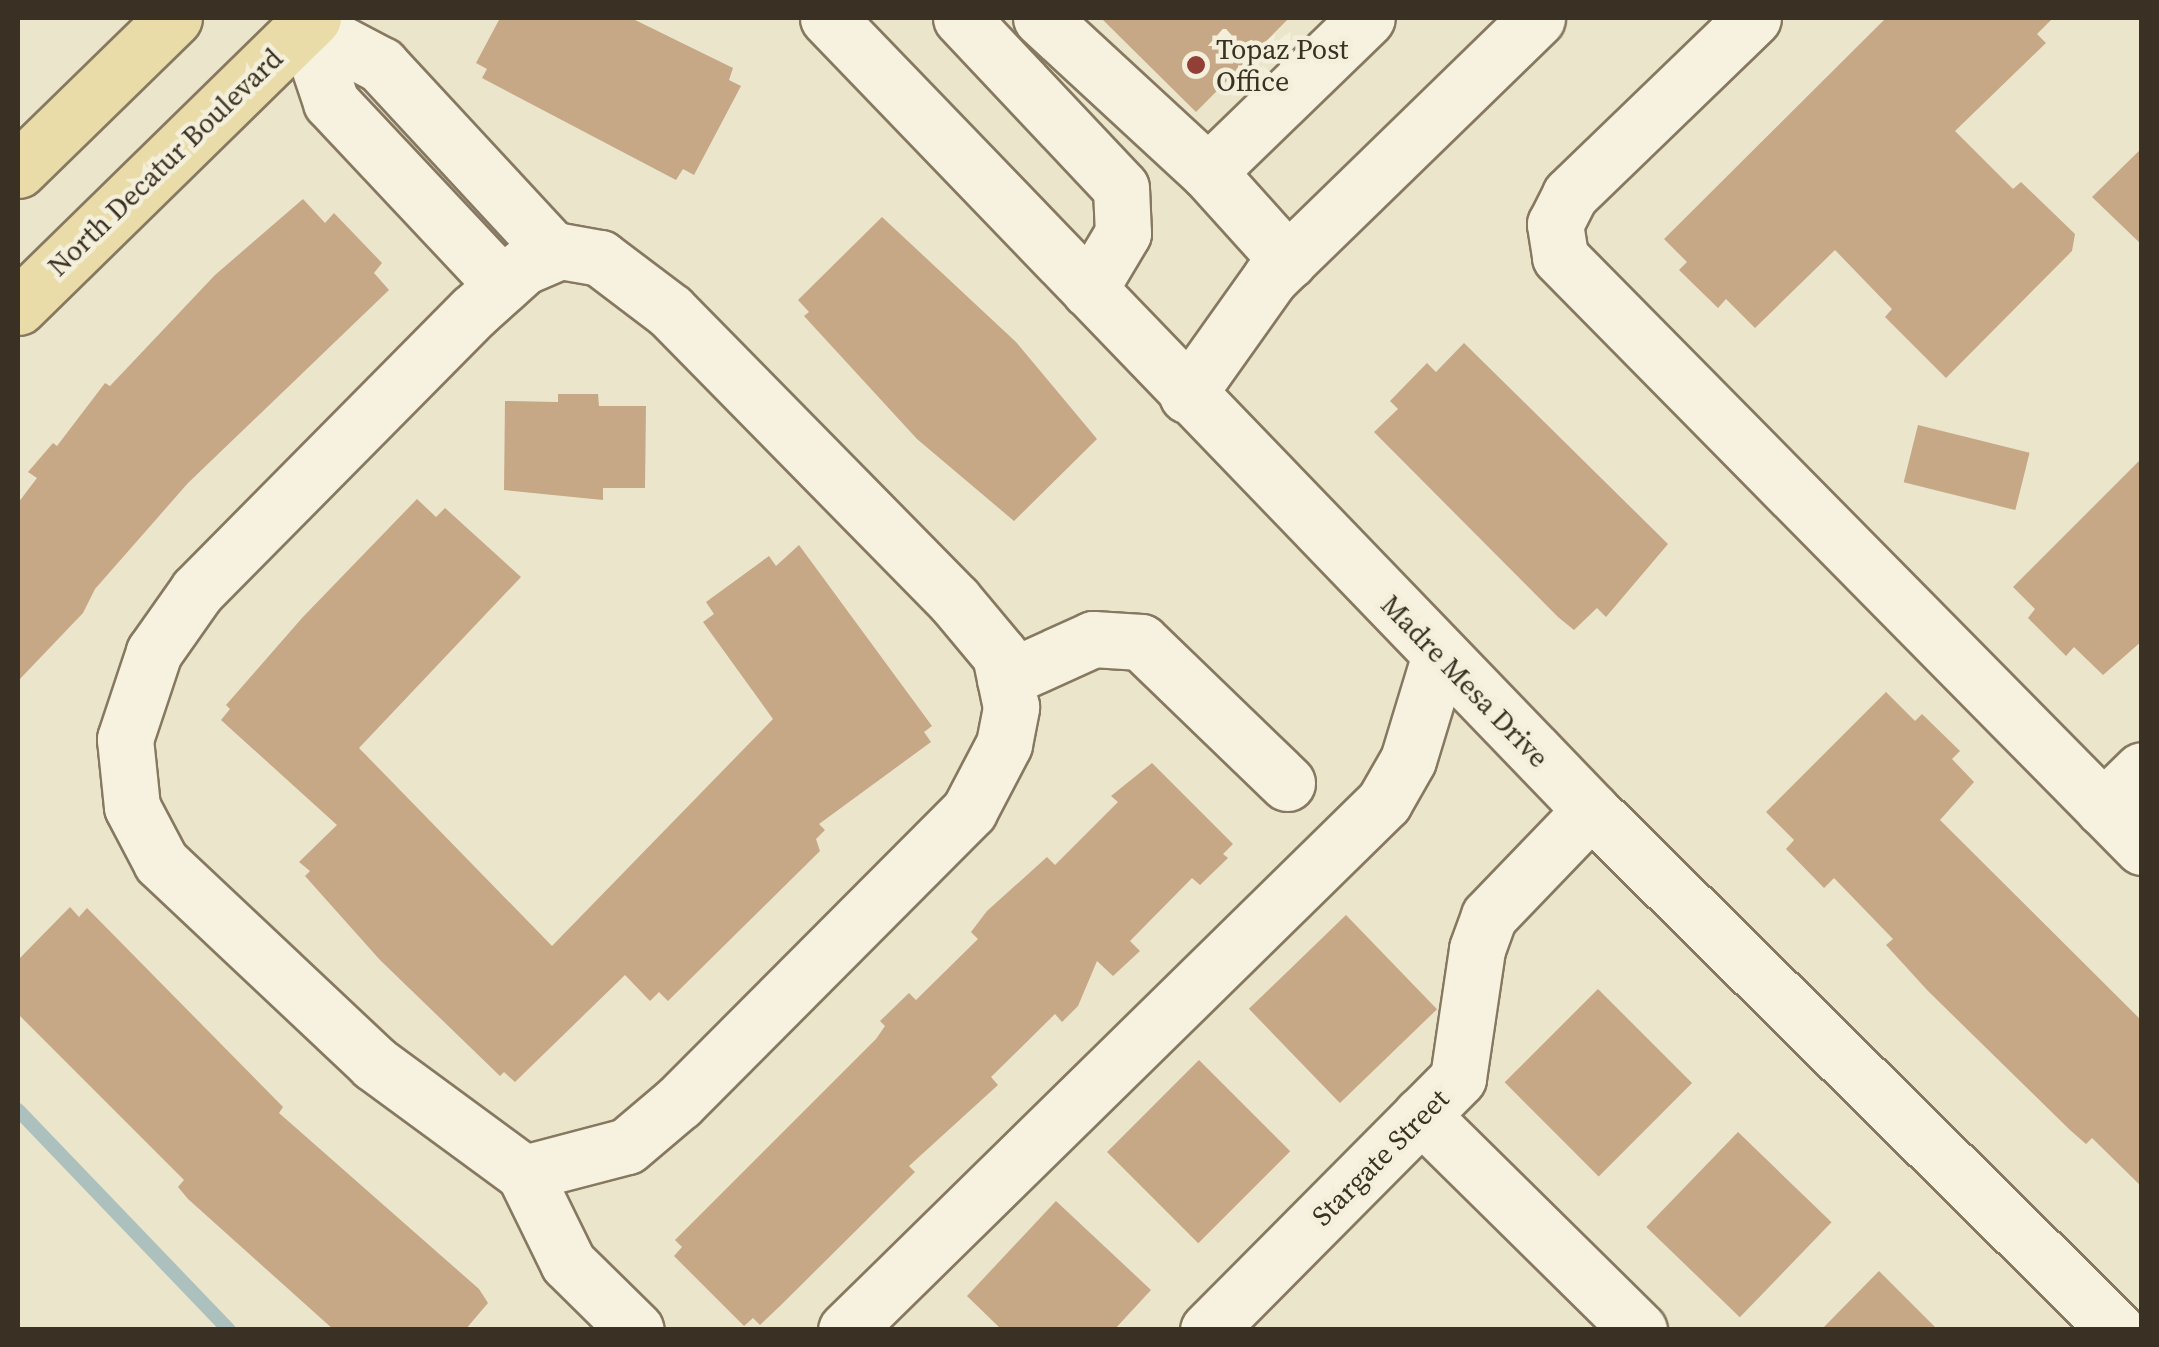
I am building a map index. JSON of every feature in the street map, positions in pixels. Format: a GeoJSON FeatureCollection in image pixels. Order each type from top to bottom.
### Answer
{"type":"FeatureCollection","features":[{"type":"Feature","properties":{"kind":"main road"},"geometry":{"type":"LineString","coordinates":[[18,170],[166,20]]}},
{"type":"Feature","properties":{"kind":"main road","name":"North Decatur Boulevard"},"geometry":{"type":"LineString","coordinates":[[18,307],[309,22]]}},
{"type":"Feature","properties":{"kind":"street","name":"Madre Mesa Drive"},"geometry":{"type":"LineString","coordinates":[[828,18],[1591,810],[2117,1330]]}},
{"type":"Feature","properties":{"kind":"street"},"geometry":{"type":"LineString","coordinates":[[961,18],[1121,188],[1123,233],[1088,290]]}},
{"type":"Feature","properties":{"kind":"street"},"geometry":{"type":"LineString","coordinates":[[1041,18],[1208,172],[1288,260]]}},
{"type":"Feature","properties":{"kind":"street"},"geometry":{"type":"LineString","coordinates":[[1208,172],[1367,18]]}},
{"type":"Feature","properties":{"kind":"street"},"geometry":{"type":"LineString","coordinates":[[1188,395],[1288,260],[1537,18]]}},
{"type":"Feature","properties":{"kind":"street"},"geometry":{"type":"LineString","coordinates":[[1753,18],[1570,195],[1555,224],[1560,257],[2142,846]]}},
{"type":"Feature","properties":{"kind":"street"},"geometry":{"type":"LineString","coordinates":[[309,22],[380,66],[552,251],[600,258],[670,312],[954,600],[1000,655],[1010,706],[1004,744],[968,811],[680,1102],[627,1146],[524,1173]]}},
{"type":"Feature","properties":{"kind":"street"},"geometry":{"type":"LineString","coordinates":[[309,22],[331,102],[503,286]]}},
{"type":"Feature","properties":{"kind":"street"},"geometry":{"type":"LineString","coordinates":[[552,251],[503,286],[197,591],[154,652],[125,739],[132,806],[161,862],[374,1063],[524,1173],[568,1263],[608,1320]]}},
{"type":"Feature","properties":{"kind":"street"},"geometry":{"type":"LineString","coordinates":[[1004,680],[1093,639],[1141,642],[1287,783]]}},
{"type":"Feature","properties":{"kind":"street"},"geometry":{"type":"LineString","coordinates":[[846,1330],[1384,802],[1408,760],[1440,655]]}},
{"type":"Feature","properties":{"kind":"street"},"geometry":{"type":"LineString","coordinates":[[2104,808],[2142,770]]}},
{"type":"Feature","properties":{"kind":"street","name":"Stargate Street"},"geometry":{"type":"LineString","coordinates":[[1208,1330],[1458,1078],[1476,948],[1489,916],[1591,810]]}},
{"type":"Feature","properties":{"kind":"street"},"geometry":{"type":"LineString","coordinates":[[1421,1116],[1639,1330]]}},
{"type":"Feature","properties":{"kind":"building"},"geometry":{"type":"Polygon","coordinates":[[[500,18],[631,18],[733,68],[729,80],[741,86],[694,175],[683,169],[676,180],[482,78],[487,69],[476,63],[500,18]]]}},
{"type":"Feature","properties":{"kind":"building","name":"Topaz Post Office"},"geometry":{"type":"Polygon","coordinates":[[[1101,18],[1289,18],[1196,112],[1101,18]]]}},
{"type":"Feature","properties":{"kind":"building"},"geometry":{"type":"Polygon","coordinates":[[[1886,18],[2053,18],[2037,34],[2046,43],[1955,131],[2013,189],[2021,182],[2075,234],[2072,251],[1946,378],[1885,317],[1892,309],[1835,250],[1755,328],[1726,299],[1718,308],[1679,270],[1687,262],[1664,239],[1886,18]]]}},
{"type":"Feature","properties":{"kind":"building"},"geometry":{"type":"Polygon","coordinates":[[[2142,148],[2142,245],[2092,197],[2142,148]]]}},
{"type":"Feature","properties":{"kind":"building"},"geometry":{"type":"Polygon","coordinates":[[[303,199],[325,223],[334,213],[382,263],[374,273],[389,290],[188,483],[95,589],[83,613],[18,681],[18,503],[37,478],[28,472],[53,443],[57,446],[105,383],[110,386],[215,275],[303,199]]]}},
{"type":"Feature","properties":{"kind":"building"},"geometry":{"type":"Polygon","coordinates":[[[882,217],[1016,342],[1097,439],[1014,521],[917,439],[804,316],[809,312],[798,300],[882,217]]]}},
{"type":"Feature","properties":{"kind":"building"},"geometry":{"type":"Polygon","coordinates":[[[1464,343],[1668,544],[1606,617],[1597,608],[1574,630],[1374,432],[1398,409],[1390,401],[1427,363],[1436,372],[1464,343]]]}},
{"type":"Feature","properties":{"kind":"building"},"geometry":{"type":"Polygon","coordinates":[[[558,394],[598,394],[599,406],[646,406],[645,488],[603,488],[603,500],[504,490],[505,401],[558,402],[558,394]]]}},
{"type":"Feature","properties":{"kind":"building"},"geometry":{"type":"Polygon","coordinates":[[[1918,425],[2030,453],[2015,510],[1904,482],[1918,425]]]}},
{"type":"Feature","properties":{"kind":"building"},"geometry":{"type":"Polygon","coordinates":[[[2142,458],[2142,641],[2103,675],[2074,647],[2066,656],[2028,618],[2035,609],[2013,587],[2142,458]]]}},
{"type":"Feature","properties":{"kind":"building"},"geometry":{"type":"Polygon","coordinates":[[[417,499],[436,517],[445,508],[521,577],[359,748],[552,946],[773,719],[703,622],[714,614],[706,602],[769,556],[776,566],[799,545],[932,726],[924,732],[931,742],[819,824],[825,830],[816,839],[820,851],[668,1001],[659,992],[650,1001],[625,975],[515,1082],[504,1072],[500,1076],[380,960],[305,876],[310,871],[299,862],[337,825],[221,720],[230,709],[226,705],[302,618],[417,499]]]}},
{"type":"Feature","properties":{"kind":"building"},"geometry":{"type":"Polygon","coordinates":[[[1886,692],[1915,721],[1922,714],[1960,751],[1952,759],[1974,782],[1940,820],[2142,1021],[2142,1187],[2092,1138],[2086,1144],[2070,1130],[1928,991],[1886,945],[1893,939],[1834,878],[1824,888],[1786,849],[1794,840],[1766,812],[1886,692]]]}},
{"type":"Feature","properties":{"kind":"building"},"geometry":{"type":"Polygon","coordinates":[[[1152,763],[1233,844],[1223,854],[1228,858],[1200,885],[1192,878],[1130,941],[1140,951],[1113,976],[1097,961],[1078,1006],[1062,1022],[1055,1014],[991,1077],[998,1085],[909,1166],[915,1172],[780,1306],[760,1325],[753,1318],[744,1326],[674,1256],[682,1247],[675,1240],[876,1039],[885,1026],[880,1021],[909,993],[916,1000],[978,939],[971,932],[987,911],[1047,857],[1055,865],[1118,802],[1111,796],[1152,763]]]}},
{"type":"Feature","properties":{"kind":"building"},"geometry":{"type":"Polygon","coordinates":[[[70,907],[79,917],[87,908],[283,1107],[279,1113],[479,1289],[488,1303],[465,1330],[334,1330],[188,1199],[178,1187],[184,1180],[18,1014],[18,960],[70,907]]]}},
{"type":"Feature","properties":{"kind":"building"},"geometry":{"type":"Polygon","coordinates":[[[1346,915],[1437,1009],[1340,1103],[1249,1009],[1346,915]]]}},
{"type":"Feature","properties":{"kind":"building"},"geometry":{"type":"Polygon","coordinates":[[[1598,989],[1692,1083],[1599,1176],[1505,1082],[1598,989]]]}},
{"type":"Feature","properties":{"kind":"building"},"geometry":{"type":"Polygon","coordinates":[[[1199,1060],[1290,1151],[1198,1243],[1107,1152],[1199,1060]]]}},
{"type":"Feature","properties":{"kind":"building"},"geometry":{"type":"Polygon","coordinates":[[[1738,1132],[1832,1222],[1740,1317],[1646,1227],[1738,1132]]]}},
{"type":"Feature","properties":{"kind":"building"},"geometry":{"type":"Polygon","coordinates":[[[1056,1201],[1151,1290],[1114,1330],[1002,1330],[967,1296],[1056,1201]]]}},
{"type":"Feature","properties":{"kind":"building"},"geometry":{"type":"Polygon","coordinates":[[[1879,1271],[1938,1330],[1821,1330],[1879,1271]]]}},
{"type":"Feature","properties":{"kind":"waterway"},"geometry":{"type":"LineString","coordinates":[[18,1110],[229,1330]]}},
{"type":"Feature","properties":{"kind":"place","name":"Topaz Post Office"},"geometry":{"type":"Point","coordinates":[1196,65]}}]}
